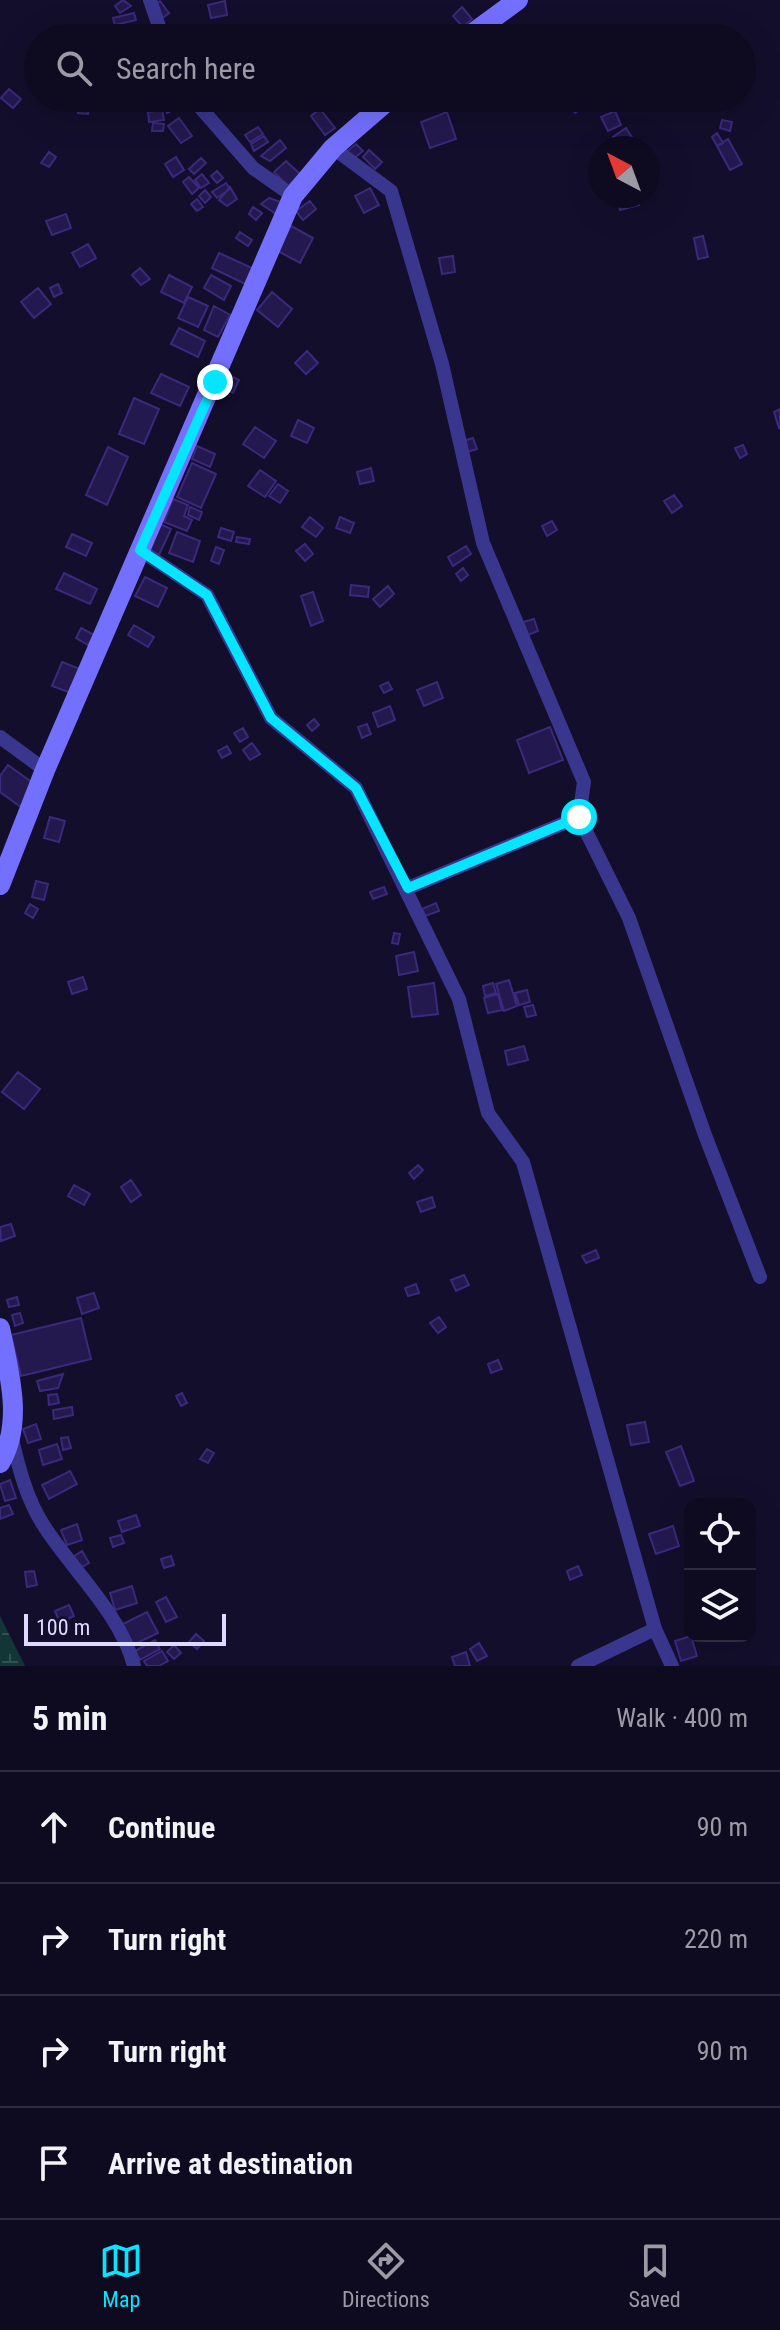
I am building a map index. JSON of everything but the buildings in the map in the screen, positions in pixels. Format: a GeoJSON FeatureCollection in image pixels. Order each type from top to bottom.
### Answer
{"type":"FeatureCollection","features":[{"type":"Feature","properties":{"kind":"street"},"geometry":{"type":"LineString","coordinates":[[150,0],[158,24]]}},
{"type":"Feature","properties":{"kind":"street"},"geometry":{"type":"LineString","coordinates":[[485,24],[518,0]]}},
{"type":"Feature","properties":{"kind":"street"},"geometry":{"type":"LineString","coordinates":[[204,112],[253,168],[293,196]]}},
{"type":"Feature","properties":{"kind":"street"},"geometry":{"type":"LineString","coordinates":[[0,885],[45,770],[293,196],[333,148],[375,112]]}},
{"type":"Feature","properties":{"kind":"street"},"geometry":{"type":"LineString","coordinates":[[333,148],[391,191],[442,364],[483,543],[584,782],[579,817],[629,918],[705,1135],[760,1277]]}},
{"type":"Feature","properties":{"kind":"street"},"geometry":{"type":"LineString","coordinates":[[140,550],[207,595],[271,718],[356,788],[408,888],[459,999],[488,1113],[523,1162],[655,1629],[672,1666]]}},
{"type":"Feature","properties":{"kind":"street"},"geometry":{"type":"LineString","coordinates":[[0,737],[45,770]]}},
{"type":"Feature","properties":{"kind":"street"},"geometry":{"type":"LineString","coordinates":[[408,888],[579,817]]}},
{"type":"Feature","properties":{"kind":"street"},"geometry":{"type":"LineString","coordinates":[[0,1328],[11,1382],[12,1439],[23,1482],[42,1524],[107,1613],[134,1666]]}},
{"type":"Feature","properties":{"kind":"street"},"geometry":{"type":"LineString","coordinates":[[0,1463],[12,1439]]}},
{"type":"Feature","properties":{"kind":"street"},"geometry":{"type":"LineString","coordinates":[[578,1666],[655,1629]]}},
{"type":"Feature","properties":{"kind":"green space"},"geometry":{"type":"Polygon","coordinates":[[[0,1616],[25,1666],[0,1666],[0,1616]]]}},
{"type":"Feature","properties":{"kind":"route"},"geometry":{"type":"LineString","coordinates":[[215,382],[140,550],[207,595],[271,718],[356,788],[408,888],[579,817]]}}]}
